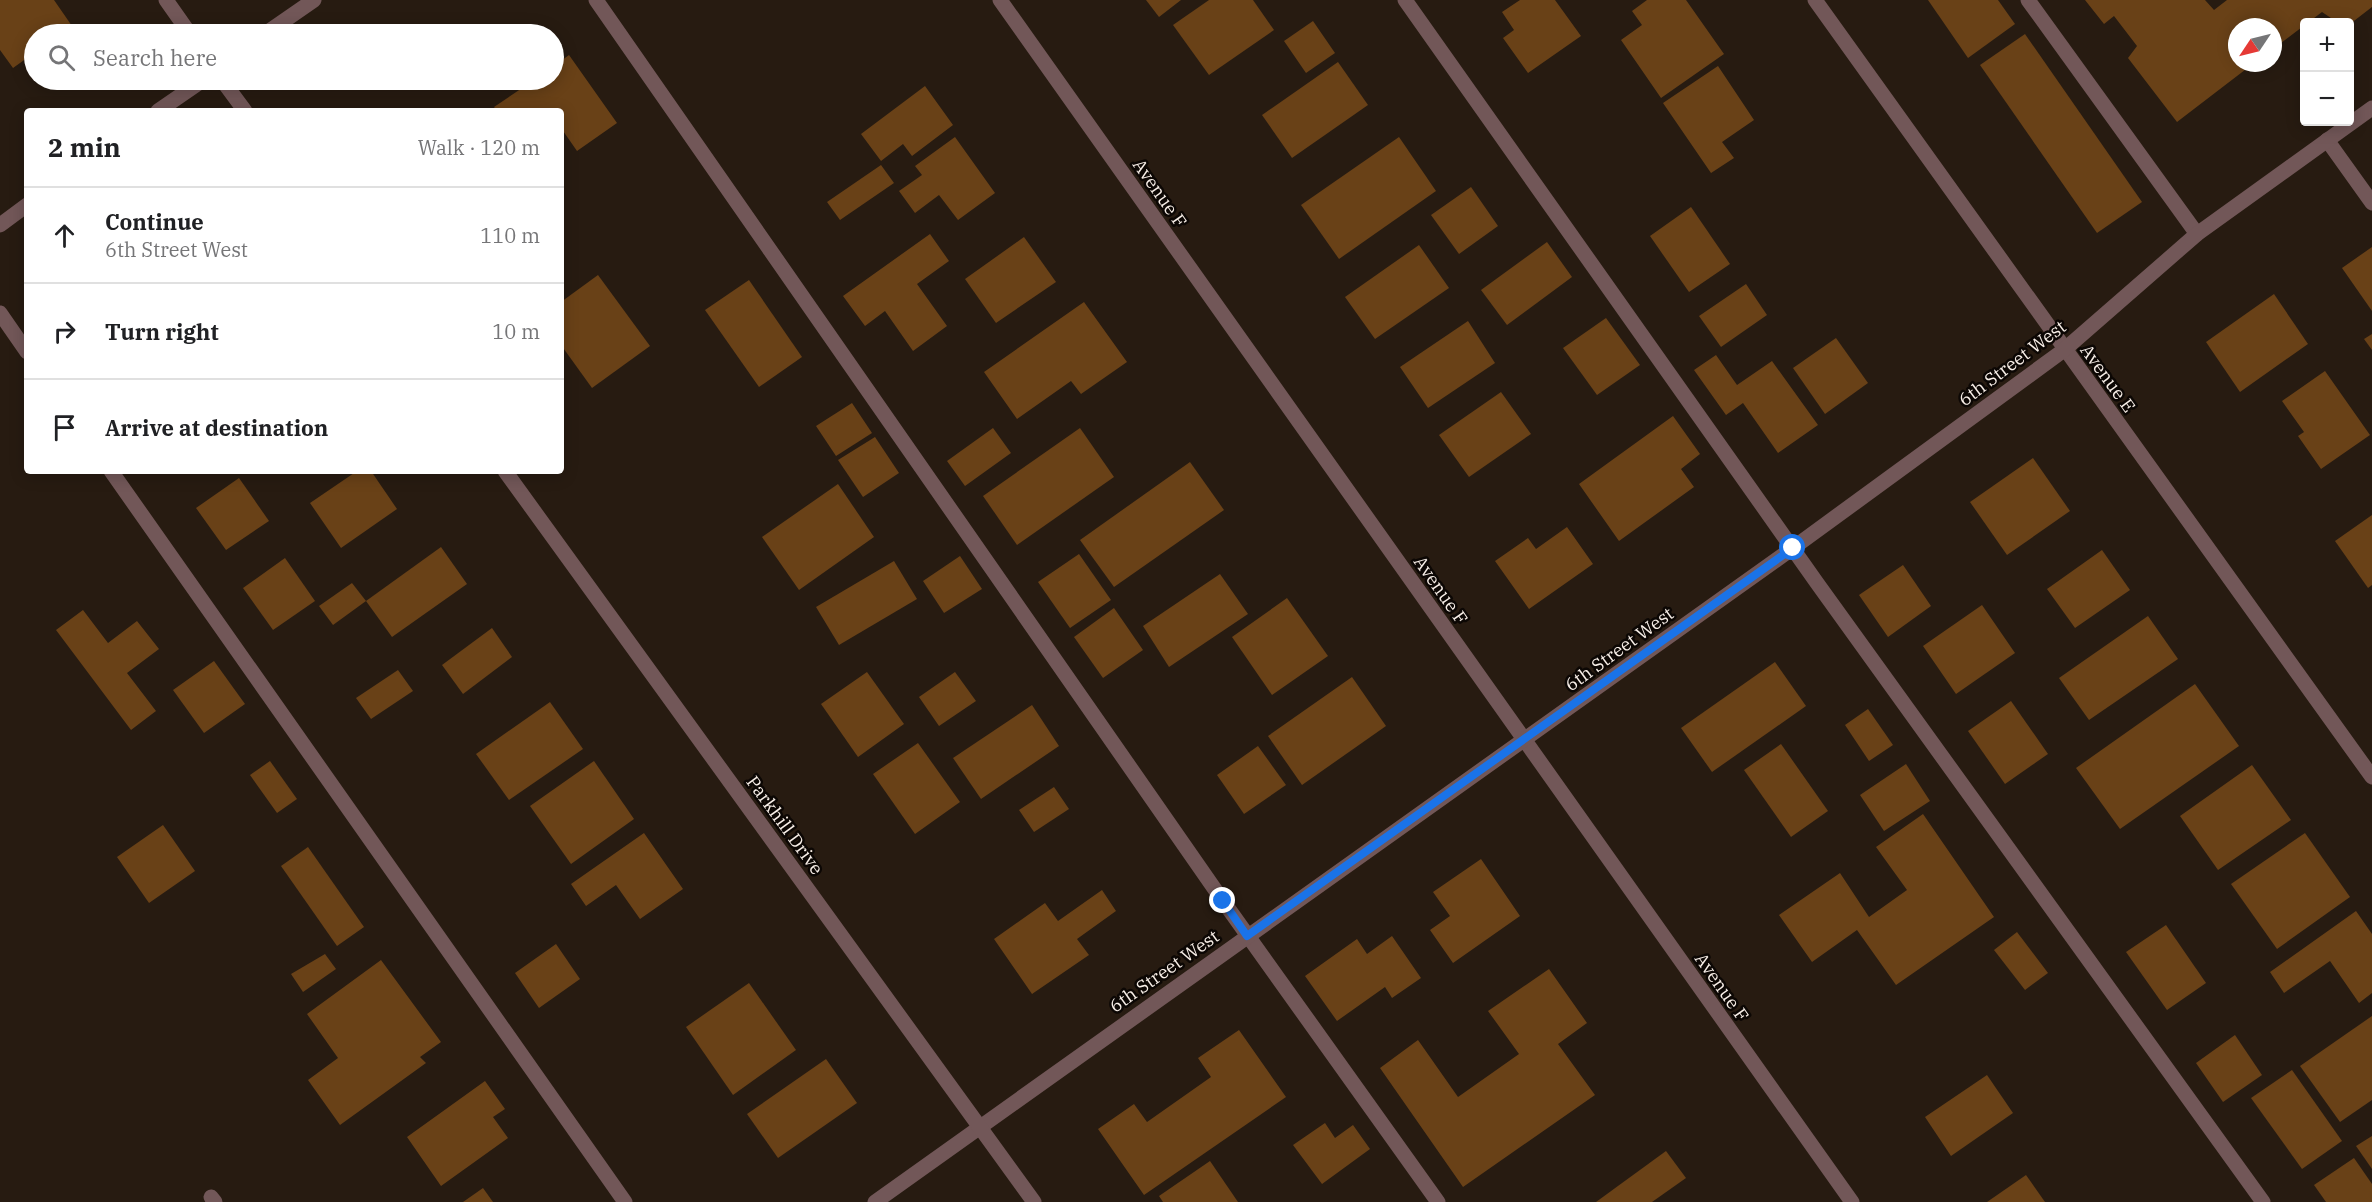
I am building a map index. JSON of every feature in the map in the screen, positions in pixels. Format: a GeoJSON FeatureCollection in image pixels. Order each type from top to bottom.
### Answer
{"type":"FeatureCollection","features":[{"type":"Feature","properties":{"kind":"street"},"geometry":{"type":"LineString","coordinates":[[166,0],[183,24]]}},
{"type":"Feature","properties":{"kind":"street"},"geometry":{"type":"LineString","coordinates":[[280,24],[314,0]]}},
{"type":"Feature","properties":{"kind":"street"},"geometry":{"type":"LineString","coordinates":[[596,0],[1247,936],[1438,1202]]}},
{"type":"Feature","properties":{"kind":"street","name":"Avenue F"},"geometry":{"type":"LineString","coordinates":[[1000,0],[1852,1202]]}},
{"type":"Feature","properties":{"kind":"street"},"geometry":{"type":"LineString","coordinates":[[1405,0],[1793,548],[2263,1202]]}},
{"type":"Feature","properties":{"kind":"street","name":"Avenue E"},"geometry":{"type":"LineString","coordinates":[[1815,0],[2372,777]]}},
{"type":"Feature","properties":{"kind":"street"},"geometry":{"type":"LineString","coordinates":[[2028,0],[2197,234]]}},
{"type":"Feature","properties":{"kind":"street"},"geometry":{"type":"LineString","coordinates":[[162,108],[188,90]]}},
{"type":"Feature","properties":{"kind":"street"},"geometry":{"type":"LineString","coordinates":[[229,90],[243,108]]}},
{"type":"Feature","properties":{"kind":"street","name":"6th Street West"},"geometry":{"type":"LineString","coordinates":[[874,1202],[1524,742],[1793,548],[2064,350],[2197,234],[2372,108]]}},
{"type":"Feature","properties":{"kind":"street"},"geometry":{"type":"LineString","coordinates":[[2327,140],[2372,203]]}},
{"type":"Feature","properties":{"kind":"street"},"geometry":{"type":"LineString","coordinates":[[0,225],[24,207]]}},
{"type":"Feature","properties":{"kind":"street"},"geometry":{"type":"LineString","coordinates":[[0,313],[24,348]]}},
{"type":"Feature","properties":{"kind":"street"},"geometry":{"type":"LineString","coordinates":[[113,474],[625,1202]]}},
{"type":"Feature","properties":{"kind":"street","name":"Parkhill Drive"},"geometry":{"type":"LineString","coordinates":[[507,474],[1034,1202]]}},
{"type":"Feature","properties":{"kind":"building"},"geometry":{"type":"Polygon","coordinates":[[[0,0],[54,0],[71,24],[24,24],[24,60],[13,68],[0,50],[0,0]]]}},
{"type":"Feature","properties":{"kind":"building"},"geometry":{"type":"Polygon","coordinates":[[[1146,0],[1181,0],[1159,17],[1146,0]]]}},
{"type":"Feature","properties":{"kind":"building"},"geometry":{"type":"Polygon","coordinates":[[[1209,0],[1253,0],[1274,30],[1209,75],[1173,25],[1209,0]]]}},
{"type":"Feature","properties":{"kind":"building"},"geometry":{"type":"Polygon","coordinates":[[[1520,0],[1555,0],[1581,36],[1528,73],[1503,38],[1514,30],[1502,12],[1520,0]]]}},
{"type":"Feature","properties":{"kind":"building"},"geometry":{"type":"Polygon","coordinates":[[[1647,0],[1686,0],[1724,54],[1661,98],[1621,40],[1642,25],[1632,11],[1647,0]]]}},
{"type":"Feature","properties":{"kind":"building"},"geometry":{"type":"Polygon","coordinates":[[[1928,0],[1998,0],[2015,24],[1968,58],[1928,0]]]}},
{"type":"Feature","properties":{"kind":"building"},"geometry":{"type":"Polygon","coordinates":[[[2085,0],[2205,0],[2214,10],[2227,0],[2372,0],[2372,7],[2354,21],[2354,18],[2331,18],[2322,12],[2314,18],[2300,18],[2300,29],[2282,42],[2282,18],[2228,18],[2228,72],[2242,72],[2177,122],[2128,58],[2137,46],[2114,16],[2104,24],[2085,0]]]}},
{"type":"Feature","properties":{"kind":"building"},"geometry":{"type":"Polygon","coordinates":[[[1313,21],[1335,53],[1306,73],[1284,41],[1313,21]]]}},
{"type":"Feature","properties":{"kind":"building"},"geometry":{"type":"Polygon","coordinates":[[[2025,34],[2142,202],[2097,233],[1980,65],[2025,34]]]}},
{"type":"Feature","properties":{"kind":"building"},"geometry":{"type":"Polygon","coordinates":[[[569,55],[617,123],[577,151],[564,132],[564,108],[494,107],[519,90],[564,90],[564,59],[569,55]]]}},
{"type":"Feature","properties":{"kind":"building"},"geometry":{"type":"Polygon","coordinates":[[[1338,62],[1368,105],[1292,158],[1262,115],[1338,62]]]}},
{"type":"Feature","properties":{"kind":"building"},"geometry":{"type":"Polygon","coordinates":[[[1718,66],[1754,120],[1722,142],[1734,158],[1711,173],[1663,103],[1718,66]]]}},
{"type":"Feature","properties":{"kind":"building"},"geometry":{"type":"Polygon","coordinates":[[[925,86],[953,125],[912,156],[903,144],[881,161],[861,134],[925,86]]]}},
{"type":"Feature","properties":{"kind":"building"},"geometry":{"type":"Polygon","coordinates":[[[955,137],[995,193],[958,220],[939,195],[915,213],[899,191],[922,175],[915,166],[955,137]]]}},
{"type":"Feature","properties":{"kind":"building"},"geometry":{"type":"Polygon","coordinates":[[[1399,137],[1436,191],[1339,259],[1301,205],[1399,137]]]}},
{"type":"Feature","properties":{"kind":"building"},"geometry":{"type":"Polygon","coordinates":[[[881,165],[894,183],[840,220],[827,202],[881,165]]]}},
{"type":"Feature","properties":{"kind":"building"},"geometry":{"type":"Polygon","coordinates":[[[1471,187],[1498,226],[1459,254],[1431,215],[1471,187]]]}},
{"type":"Feature","properties":{"kind":"building"},"geometry":{"type":"Polygon","coordinates":[[[1691,207],[1730,264],[1689,292],[1650,236],[1691,207]]]}},
{"type":"Feature","properties":{"kind":"building"},"geometry":{"type":"Polygon","coordinates":[[[930,234],[949,261],[917,284],[947,326],[913,351],[885,311],[865,326],[843,296],[930,234]]]}},
{"type":"Feature","properties":{"kind":"building"},"geometry":{"type":"Polygon","coordinates":[[[1024,237],[1056,282],[996,323],[965,279],[1024,237]]]}},
{"type":"Feature","properties":{"kind":"building"},"geometry":{"type":"Polygon","coordinates":[[[1547,242],[1572,277],[1507,325],[1481,290],[1547,242]]]}},
{"type":"Feature","properties":{"kind":"building"},"geometry":{"type":"Polygon","coordinates":[[[1419,245],[1449,288],[1375,339],[1345,297],[1419,245]]]}},
{"type":"Feature","properties":{"kind":"building"},"geometry":{"type":"Polygon","coordinates":[[[2372,247],[2372,311],[2342,268],[2372,247]]]}},
{"type":"Feature","properties":{"kind":"building"},"geometry":{"type":"Polygon","coordinates":[[[598,275],[650,346],[592,388],[564,349],[564,300],[598,275]]]}},
{"type":"Feature","properties":{"kind":"building"},"geometry":{"type":"Polygon","coordinates":[[[749,280],[802,357],[759,387],[705,310],[749,280]]]}},
{"type":"Feature","properties":{"kind":"building"},"geometry":{"type":"Polygon","coordinates":[[[1746,284],[1767,315],[1721,347],[1699,316],[1746,284]]]}},
{"type":"Feature","properties":{"kind":"building"},"geometry":{"type":"Polygon","coordinates":[[[2274,294],[2308,344],[2240,392],[2206,342],[2274,294]]]}},
{"type":"Feature","properties":{"kind":"building"},"geometry":{"type":"Polygon","coordinates":[[[1084,302],[1127,362],[1081,394],[1071,381],[1017,419],[984,372],[1084,302]]]}},
{"type":"Feature","properties":{"kind":"building"},"geometry":{"type":"Polygon","coordinates":[[[1606,318],[1640,365],[1597,395],[1563,348],[1606,318]]]}},
{"type":"Feature","properties":{"kind":"building"},"geometry":{"type":"Polygon","coordinates":[[[1468,321],[1495,363],[1428,408],[1400,367],[1468,321]]]}},
{"type":"Feature","properties":{"kind":"building"},"geometry":{"type":"Polygon","coordinates":[[[2372,334],[2372,350],[2364,339],[2372,334]]]}},
{"type":"Feature","properties":{"kind":"building"},"geometry":{"type":"Polygon","coordinates":[[[1836,338],[1868,383],[1825,414],[1793,368],[1836,338]]]}},
{"type":"Feature","properties":{"kind":"building"},"geometry":{"type":"Polygon","coordinates":[[[1716,355],[1737,385],[1772,361],[1818,425],[1778,453],[1743,403],[1726,415],[1694,370],[1716,355]]]}},
{"type":"Feature","properties":{"kind":"building"},"geometry":{"type":"Polygon","coordinates":[[[2325,371],[2370,435],[2321,469],[2298,436],[2304,432],[2282,401],[2325,371]]]}},
{"type":"Feature","properties":{"kind":"building"},"geometry":{"type":"Polygon","coordinates":[[[1501,392],[1531,434],[1469,477],[1439,435],[1501,392]]]}},
{"type":"Feature","properties":{"kind":"building"},"geometry":{"type":"Polygon","coordinates":[[[852,403],[872,433],[836,456],[816,426],[852,403]]]}},
{"type":"Feature","properties":{"kind":"building"},"geometry":{"type":"Polygon","coordinates":[[[1673,416],[1700,454],[1681,469],[1694,487],[1619,541],[1579,484],[1673,416]]]}},
{"type":"Feature","properties":{"kind":"building"},"geometry":{"type":"Polygon","coordinates":[[[993,428],[1011,453],[965,486],[947,461],[993,428]]]}},
{"type":"Feature","properties":{"kind":"building"},"geometry":{"type":"Polygon","coordinates":[[[1080,428],[1114,477],[1017,545],[983,496],[1080,428]]]}},
{"type":"Feature","properties":{"kind":"building"},"geometry":{"type":"Polygon","coordinates":[[[875,437],[899,473],[863,497],[838,460],[875,437]]]}},
{"type":"Feature","properties":{"kind":"building"},"geometry":{"type":"Polygon","coordinates":[[[2033,458],[2070,511],[2007,555],[1970,502],[2033,458]]]}},
{"type":"Feature","properties":{"kind":"building"},"geometry":{"type":"Polygon","coordinates":[[[1190,462],[1224,510],[1114,587],[1080,540],[1190,462]]]}},
{"type":"Feature","properties":{"kind":"building"},"geometry":{"type":"Polygon","coordinates":[[[353,474],[373,474],[397,509],[341,548],[310,503],[353,474]]]}},
{"type":"Feature","properties":{"kind":"building"},"geometry":{"type":"Polygon","coordinates":[[[239,478],[269,521],[226,550],[196,508],[239,478]]]}},
{"type":"Feature","properties":{"kind":"building"},"geometry":{"type":"Polygon","coordinates":[[[838,484],[874,537],[799,590],[762,537],[838,484]]]}},
{"type":"Feature","properties":{"kind":"building"},"geometry":{"type":"Polygon","coordinates":[[[2372,515],[2372,585],[2368,588],[2335,541],[2372,515]]]}},
{"type":"Feature","properties":{"kind":"building"},"geometry":{"type":"Polygon","coordinates":[[[1567,527],[1593,564],[1529,609],[1495,561],[1528,538],[1536,549],[1567,527]]]}},
{"type":"Feature","properties":{"kind":"building"},"geometry":{"type":"Polygon","coordinates":[[[441,547],[467,584],[392,637],[366,601],[441,547]]]}},
{"type":"Feature","properties":{"kind":"building"},"geometry":{"type":"Polygon","coordinates":[[[2102,550],[2130,590],[2075,628],[2047,589],[2102,550]]]}},
{"type":"Feature","properties":{"kind":"building"},"geometry":{"type":"Polygon","coordinates":[[[1079,554],[1111,600],[1070,628],[1038,582],[1079,554]]]}},
{"type":"Feature","properties":{"kind":"building"},"geometry":{"type":"Polygon","coordinates":[[[960,556],[982,589],[944,613],[923,581],[960,556]]]}},
{"type":"Feature","properties":{"kind":"building"},"geometry":{"type":"Polygon","coordinates":[[[285,558],[315,601],[273,630],[243,588],[285,558]]]}},
{"type":"Feature","properties":{"kind":"building"},"geometry":{"type":"Polygon","coordinates":[[[894,561],[917,599],[839,645],[816,607],[894,561]]]}},
{"type":"Feature","properties":{"kind":"building"},"geometry":{"type":"Polygon","coordinates":[[[1903,565],[1931,606],[1888,637],[1859,595],[1903,565]]]}},
{"type":"Feature","properties":{"kind":"building"},"geometry":{"type":"Polygon","coordinates":[[[1220,574],[1248,614],[1169,667],[1143,626],[1220,574]]]}},
{"type":"Feature","properties":{"kind":"building"},"geometry":{"type":"Polygon","coordinates":[[[352,583],[366,601],[333,625],[319,606],[352,583]]]}},
{"type":"Feature","properties":{"kind":"building"},"geometry":{"type":"Polygon","coordinates":[[[1287,598],[1328,656],[1272,695],[1232,637],[1287,598]]]}},
{"type":"Feature","properties":{"kind":"building"},"geometry":{"type":"Polygon","coordinates":[[[1982,605],[2015,653],[1956,694],[1923,646],[1982,605]]]}},
{"type":"Feature","properties":{"kind":"building"},"geometry":{"type":"Polygon","coordinates":[[[1114,608],[1143,650],[1103,678],[1074,637],[1114,608]]]}},
{"type":"Feature","properties":{"kind":"building"},"geometry":{"type":"Polygon","coordinates":[[[83,610],[108,643],[137,621],[159,649],[127,673],[156,711],[131,730],[56,630],[83,610]]]}},
{"type":"Feature","properties":{"kind":"building"},"geometry":{"type":"Polygon","coordinates":[[[2148,616],[2178,659],[2089,720],[2059,678],[2148,616]]]}},
{"type":"Feature","properties":{"kind":"building"},"geometry":{"type":"Polygon","coordinates":[[[492,628],[512,657],[463,694],[442,665],[492,628]]]}},
{"type":"Feature","properties":{"kind":"building"},"geometry":{"type":"Polygon","coordinates":[[[214,661],[245,704],[204,733],[173,690],[214,661]]]}},
{"type":"Feature","properties":{"kind":"building"},"geometry":{"type":"Polygon","coordinates":[[[1775,662],[1806,706],[1712,772],[1681,728],[1775,662]]]}},
{"type":"Feature","properties":{"kind":"building"},"geometry":{"type":"Polygon","coordinates":[[[398,670],[413,691],[371,719],[356,698],[398,670]]]}},
{"type":"Feature","properties":{"kind":"building"},"geometry":{"type":"Polygon","coordinates":[[[867,672],[904,724],[858,757],[821,704],[867,672]]]}},
{"type":"Feature","properties":{"kind":"building"},"geometry":{"type":"Polygon","coordinates":[[[955,672],[976,701],[939,726],[919,697],[955,672]]]}},
{"type":"Feature","properties":{"kind":"building"},"geometry":{"type":"Polygon","coordinates":[[[1352,677],[1386,726],[1302,785],[1268,736],[1352,677]]]}},
{"type":"Feature","properties":{"kind":"building"},"geometry":{"type":"Polygon","coordinates":[[[2195,684],[2239,746],[2120,829],[2076,768],[2195,684]]]}},
{"type":"Feature","properties":{"kind":"building"},"geometry":{"type":"Polygon","coordinates":[[[2011,701],[2048,754],[2005,784],[1968,731],[2011,701]]]}},
{"type":"Feature","properties":{"kind":"building"},"geometry":{"type":"Polygon","coordinates":[[[550,702],[583,749],[509,800],[476,754],[550,702]]]}},
{"type":"Feature","properties":{"kind":"building"},"geometry":{"type":"Polygon","coordinates":[[[1032,705],[1059,746],[981,799],[953,758],[1032,705]]]}},
{"type":"Feature","properties":{"kind":"building"},"geometry":{"type":"Polygon","coordinates":[[[1868,709],[1893,745],[1869,761],[1845,725],[1868,709]]]}},
{"type":"Feature","properties":{"kind":"building"},"geometry":{"type":"Polygon","coordinates":[[[918,743],[960,802],[915,834],[873,774],[918,743]]]}},
{"type":"Feature","properties":{"kind":"building"},"geometry":{"type":"Polygon","coordinates":[[[1781,744],[1828,811],[1791,837],[1744,770],[1781,744]]]}},
{"type":"Feature","properties":{"kind":"building"},"geometry":{"type":"Polygon","coordinates":[[[1258,746],[1286,785],[1244,814],[1217,775],[1258,746]]]}},
{"type":"Feature","properties":{"kind":"building"},"geometry":{"type":"Polygon","coordinates":[[[270,761],[297,799],[277,813],[250,775],[270,761]]]}},
{"type":"Feature","properties":{"kind":"building"},"geometry":{"type":"Polygon","coordinates":[[[594,761],[634,819],[571,864],[530,806],[594,761]]]}},
{"type":"Feature","properties":{"kind":"building"},"geometry":{"type":"Polygon","coordinates":[[[1906,764],[1930,801],[1884,831],[1860,795],[1906,764]]]}},
{"type":"Feature","properties":{"kind":"building"},"geometry":{"type":"Polygon","coordinates":[[[2252,765],[2291,820],[2218,870],[2180,816],[2252,765]]]}},
{"type":"Feature","properties":{"kind":"building"},"geometry":{"type":"Polygon","coordinates":[[[1054,787],[1069,809],[1034,832],[1019,810],[1054,787]]]}},
{"type":"Feature","properties":{"kind":"building"},"geometry":{"type":"Polygon","coordinates":[[[1923,814],[1994,917],[1896,985],[1857,930],[1812,962],[1779,915],[1840,873],[1869,917],[1907,890],[1876,847],[1923,814]]]}},
{"type":"Feature","properties":{"kind":"building"},"geometry":{"type":"Polygon","coordinates":[[[163,825],[195,871],[149,903],[117,857],[163,825]]]}},
{"type":"Feature","properties":{"kind":"building"},"geometry":{"type":"Polygon","coordinates":[[[644,833],[683,889],[640,919],[616,885],[586,906],[571,884],[644,833]]]}},
{"type":"Feature","properties":{"kind":"building"},"geometry":{"type":"Polygon","coordinates":[[[2305,833],[2350,897],[2277,949],[2231,884],[2305,833]]]}},
{"type":"Feature","properties":{"kind":"building"},"geometry":{"type":"Polygon","coordinates":[[[308,847],[364,927],[337,946],[281,866],[308,847]]]}},
{"type":"Feature","properties":{"kind":"building"},"geometry":{"type":"Polygon","coordinates":[[[1481,859],[1520,916],[1453,963],[1430,930],[1450,916],[1433,892],[1481,859]]]}},
{"type":"Feature","properties":{"kind":"building"},"geometry":{"type":"Polygon","coordinates":[[[1102,890],[1116,911],[1077,939],[1089,955],[1032,994],[994,939],[1045,903],[1058,921],[1102,890]]]}},
{"type":"Feature","properties":{"kind":"building"},"geometry":{"type":"Polygon","coordinates":[[[2356,911],[2372,934],[2372,993],[2359,1003],[2330,961],[2284,993],[2270,972],[2356,911]]]}},
{"type":"Feature","properties":{"kind":"building"},"geometry":{"type":"Polygon","coordinates":[[[2166,925],[2206,983],[2167,1010],[2126,952],[2166,925]]]}},
{"type":"Feature","properties":{"kind":"building"},"geometry":{"type":"Polygon","coordinates":[[[2017,932],[2048,973],[2025,990],[1994,950],[2017,932]]]}},
{"type":"Feature","properties":{"kind":"building"},"geometry":{"type":"Polygon","coordinates":[[[1392,936],[1421,978],[1392,998],[1385,987],[1337,1021],[1305,976],[1357,939],[1367,954],[1392,936]]]}},
{"type":"Feature","properties":{"kind":"building"},"geometry":{"type":"Polygon","coordinates":[[[556,944],[580,979],[539,1008],[515,973],[556,944]]]}},
{"type":"Feature","properties":{"kind":"building"},"geometry":{"type":"Polygon","coordinates":[[[325,954],[336,969],[303,992],[291,974],[325,954]]]}},
{"type":"Feature","properties":{"kind":"building"},"geometry":{"type":"Polygon","coordinates":[[[381,960],[441,1042],[420,1057],[426,1063],[340,1125],[308,1080],[338,1058],[307,1014],[381,960]]]}},
{"type":"Feature","properties":{"kind":"building"},"geometry":{"type":"Polygon","coordinates":[[[1549,969],[1587,1023],[1558,1044],[1595,1095],[1463,1187],[1380,1068],[1418,1040],[1458,1097],[1519,1054],[1488,1011],[1549,969]]]}},
{"type":"Feature","properties":{"kind":"building"},"geometry":{"type":"Polygon","coordinates":[[[749,983],[796,1050],[733,1095],[686,1027],[749,983]]]}},
{"type":"Feature","properties":{"kind":"building"},"geometry":{"type":"Polygon","coordinates":[[[2372,1016],[2372,1100],[2340,1122],[2300,1066],[2372,1016]]]}},
{"type":"Feature","properties":{"kind":"building"},"geometry":{"type":"Polygon","coordinates":[[[1239,1030],[1286,1097],[1144,1195],[1098,1129],[1134,1104],[1147,1122],[1211,1077],[1198,1058],[1239,1030]]]}},
{"type":"Feature","properties":{"kind":"building"},"geometry":{"type":"Polygon","coordinates":[[[2235,1035],[2262,1075],[2223,1102],[2196,1063],[2235,1035]]]}},
{"type":"Feature","properties":{"kind":"building"},"geometry":{"type":"Polygon","coordinates":[[[826,1059],[857,1103],[778,1158],[747,1114],[826,1059]]]}},
{"type":"Feature","properties":{"kind":"building"},"geometry":{"type":"Polygon","coordinates":[[[2292,1070],[2342,1141],[2302,1169],[2251,1098],[2292,1070]]]}},
{"type":"Feature","properties":{"kind":"building"},"geometry":{"type":"Polygon","coordinates":[[[1987,1075],[2013,1113],[1951,1156],[1925,1117],[1987,1075]]]}},
{"type":"Feature","properties":{"kind":"building"},"geometry":{"type":"Polygon","coordinates":[[[485,1081],[505,1109],[493,1117],[508,1138],[441,1186],[407,1137],[485,1081]]]}},
{"type":"Feature","properties":{"kind":"building"},"geometry":{"type":"Polygon","coordinates":[[[1325,1123],[1335,1138],[1353,1125],[1370,1149],[1322,1184],[1293,1145],[1325,1123]]]}},
{"type":"Feature","properties":{"kind":"building"},"geometry":{"type":"Polygon","coordinates":[[[2372,1136],[2372,1169],[2356,1146],[2372,1136]]]}},
{"type":"Feature","properties":{"kind":"building"},"geometry":{"type":"Polygon","coordinates":[[[1666,1151],[1686,1178],[1652,1202],[1596,1202],[1666,1151]]]}},
{"type":"Feature","properties":{"kind":"building"},"geometry":{"type":"Polygon","coordinates":[[[2354,1158],[2372,1184],[2372,1202],[2326,1202],[2314,1185],[2354,1158]]]}},
{"type":"Feature","properties":{"kind":"building"},"geometry":{"type":"Polygon","coordinates":[[[1210,1161],[1238,1202],[1163,1202],[1159,1196],[1210,1161]]]}},
{"type":"Feature","properties":{"kind":"building"},"geometry":{"type":"Polygon","coordinates":[[[2026,1175],[2045,1202],[1987,1202],[2026,1175]]]}},
{"type":"Feature","properties":{"kind":"building"},"geometry":{"type":"Polygon","coordinates":[[[483,1188],[493,1202],[463,1202],[483,1188]]]}},
{"type":"Feature","properties":{"kind":"route"},"geometry":{"type":"LineString","coordinates":[[1223,901],[1247,936],[1524,742],[1793,548]]}}]}
